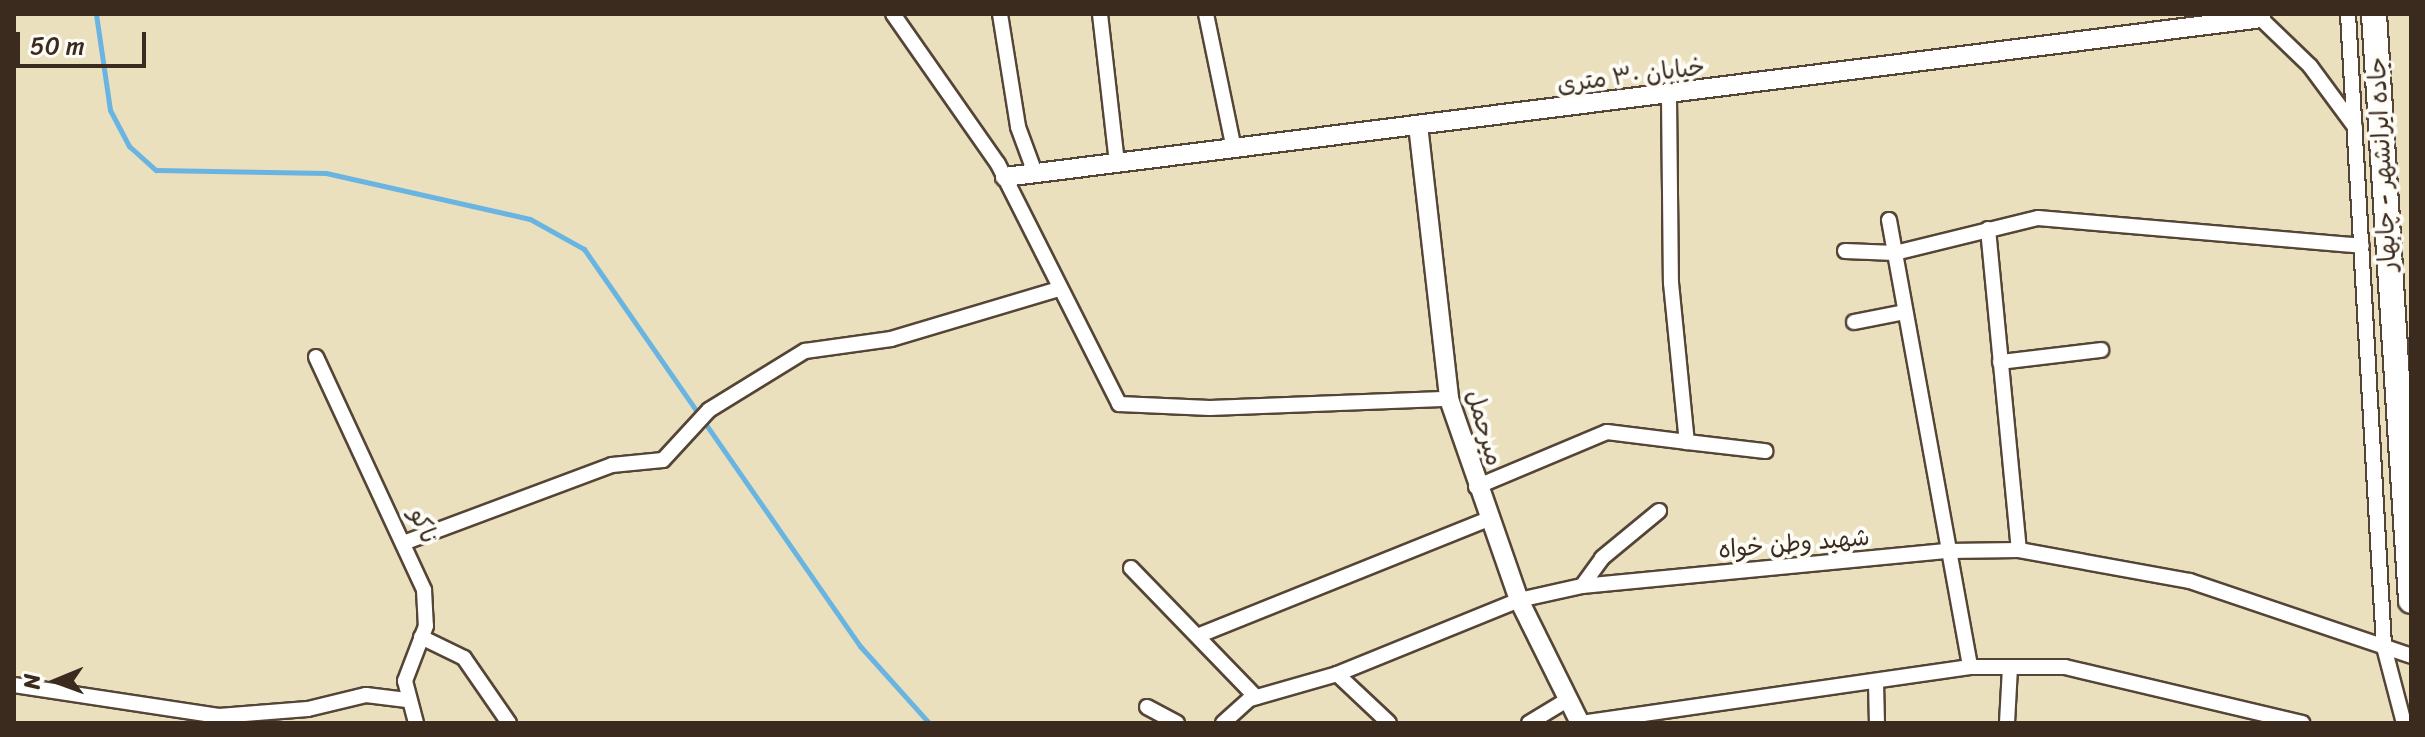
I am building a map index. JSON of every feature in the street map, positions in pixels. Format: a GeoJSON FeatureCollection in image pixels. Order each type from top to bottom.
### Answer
{"type":"FeatureCollection","features":[{"type":"Feature","properties":{"kind":"highway","name":"جاده ایرانشهر - چابهار"},"geometry":{"type":"LineString","coordinates":[[2374,14],[2411,601]]}},
{"type":"Feature","properties":{"kind":"street"},"geometry":{"type":"LineString","coordinates":[[893,14],[1005,177],[1119,404],[1210,408],[1449,399]]}},
{"type":"Feature","properties":{"kind":"street"},"geometry":{"type":"LineString","coordinates":[[1000,14],[1018,127],[1035,173]]}},
{"type":"Feature","properties":{"kind":"street"},"geometry":{"type":"LineString","coordinates":[[1100,14],[1117,163]]}},
{"type":"Feature","properties":{"kind":"street"},"geometry":{"type":"LineString","coordinates":[[1206,14],[1234,149]]}},
{"type":"Feature","properties":{"kind":"street"},"geometry":{"type":"LineString","coordinates":[[2348,14],[2384,647],[2404,723]]}},
{"type":"Feature","properties":{"kind":"street"},"geometry":{"type":"LineString","coordinates":[[2259,16],[2310,66],[2356,128]]}},
{"type":"Feature","properties":{"kind":"street","name":"خیابان ۳۰ متری"},"geometry":{"type":"LineString","coordinates":[[1005,177],[1669,97],[2259,16]]}},
{"type":"Feature","properties":{"kind":"street"},"geometry":{"type":"LineString","coordinates":[[1669,97],[1671,283],[1687,442]]}},
{"type":"Feature","properties":{"kind":"street","name":"میرحمل"},"geometry":{"type":"LineString","coordinates":[[1418,125],[1449,399],[1476,487],[1519,600],[1580,723]]}},
{"type":"Feature","properties":{"kind":"street"},"geometry":{"type":"LineString","coordinates":[[1845,251],[1895,253],[2038,218],[2362,246]]}},
{"type":"Feature","properties":{"kind":"street"},"geometry":{"type":"LineString","coordinates":[[1889,220],[1970,667]]}},
{"type":"Feature","properties":{"kind":"street"},"geometry":{"type":"LineString","coordinates":[[1988,229],[2019,550]]}},
{"type":"Feature","properties":{"kind":"street"},"geometry":{"type":"LineString","coordinates":[[406,542],[612,465],[663,460],[709,410],[805,351],[891,339],[1059,289]]}},
{"type":"Feature","properties":{"kind":"street"},"geometry":{"type":"LineString","coordinates":[[1854,322],[1905,312]]}},
{"type":"Feature","properties":{"kind":"street"},"geometry":{"type":"LineString","coordinates":[[2000,362],[2101,350]]}},
{"type":"Feature","properties":{"kind":"street","name":"ناکو"},"geometry":{"type":"LineString","coordinates":[[316,357],[406,542],[424,590],[421,637],[407,700]]}},
{"type":"Feature","properties":{"kind":"street"},"geometry":{"type":"LineString","coordinates":[[1476,487],[1607,432],[1765,451]]}},
{"type":"Feature","properties":{"kind":"street"},"geometry":{"type":"LineString","coordinates":[[1582,586],[1602,558],[1659,511]]}},
{"type":"Feature","properties":{"kind":"street"},"geometry":{"type":"LineString","coordinates":[[1200,635],[1488,519]]}},
{"type":"Feature","properties":{"kind":"street","name":"شهید وطن خواه"},"geometry":{"type":"LineString","coordinates":[[1223,723],[1256,697],[1337,674],[1519,600],[1582,586],[1948,551],[2019,550],[2190,581],[2411,656]]}},
{"type":"Feature","properties":{"kind":"street"},"geometry":{"type":"LineString","coordinates":[[1131,568],[1200,635],[1256,697]]}},
{"type":"Feature","properties":{"kind":"street"},"geometry":{"type":"LineString","coordinates":[[421,637],[464,658],[509,723]]}},
{"type":"Feature","properties":{"kind":"street"},"geometry":{"type":"LineString","coordinates":[[1580,723],[1876,683],[1970,667],[2093,672],[2302,723]]}},
{"type":"Feature","properties":{"kind":"street"},"geometry":{"type":"LineString","coordinates":[[2007,723],[2010,668]]}},
{"type":"Feature","properties":{"kind":"street"},"geometry":{"type":"LineString","coordinates":[[1337,674],[1389,723]]}},
{"type":"Feature","properties":{"kind":"street"},"geometry":{"type":"LineString","coordinates":[[1876,683],[1877,723]]}},
{"type":"Feature","properties":{"kind":"street"},"geometry":{"type":"LineString","coordinates":[[14,685],[219,716],[308,709],[366,695],[407,700],[416,723]]}},
{"type":"Feature","properties":{"kind":"street"},"geometry":{"type":"LineString","coordinates":[[1529,723],[1567,700]]}},
{"type":"Feature","properties":{"kind":"street"},"geometry":{"type":"LineString","coordinates":[[1147,707],[1177,723]]}},
{"type":"Feature","properties":{"kind":"waterway"},"geometry":{"type":"LineString","coordinates":[[96,14],[110,110],[129,146],[156,170],[326,173],[530,219],[584,249],[860,646],[929,723]]}}]}
